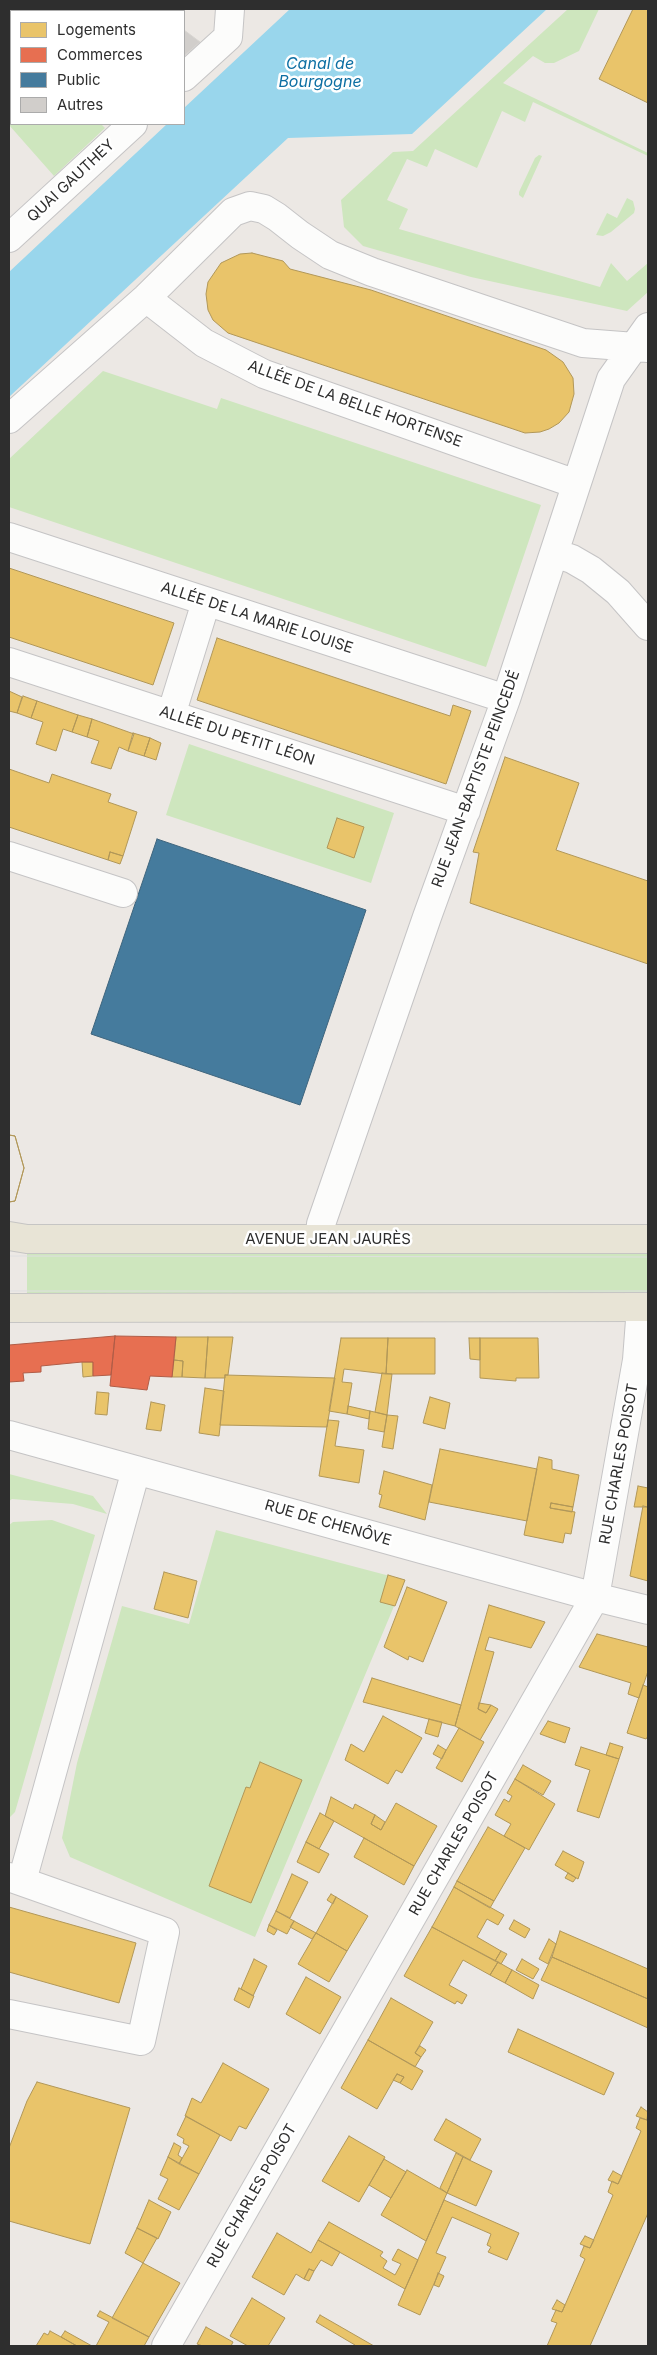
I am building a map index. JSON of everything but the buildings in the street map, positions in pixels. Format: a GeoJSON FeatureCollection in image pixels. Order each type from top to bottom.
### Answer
{"type":"FeatureCollection","features":[{"type":"Feature","properties":{"kind":"main road","name":"AVENUE JEAN JAURÈS"},"geometry":{"type":"LineString","coordinates":[[9,1236],[27,1239],[648,1239]]}},
{"type":"Feature","properties":{"kind":"main road"},"geometry":{"type":"LineString","coordinates":[[9,1308],[644,1307]]}},
{"type":"Feature","properties":{"kind":"street"},"geometry":{"type":"LineString","coordinates":[[185,76],[228,37],[229,9]]}},
{"type":"Feature","properties":{"kind":"street","name":"QUAI GAUTHEY"},"geometry":{"type":"LineString","coordinates":[[9,238],[132,125]]}},
{"type":"Feature","properties":{"kind":"street"},"geometry":{"type":"LineString","coordinates":[[9,419],[146,298],[233,212],[250,206],[264,209],[330,255],[372,272],[583,344],[644,340]]}},
{"type":"Feature","properties":{"kind":"street","name":"ALLÉE DE LA BELLE HORTENSE"},"geometry":{"type":"LineString","coordinates":[[146,298],[204,342],[264,374],[576,484]]}},
{"type":"Feature","properties":{"kind":"street","name":"RUE JEAN-BAPTISTE PEINCEDÉ"},"geometry":{"type":"LineString","coordinates":[[320,1239],[321,1224],[427,917],[506,699],[611,379],[644,340]]}},
{"type":"Feature","properties":{"kind":"street","name":"ALLÉE DE LA MARIE LOUISE"},"geometry":{"type":"LineString","coordinates":[[9,537],[506,699]]}},
{"type":"Feature","properties":{"kind":"street"},"geometry":{"type":"LineString","coordinates":[[554,553],[572,559],[591,570],[618,592],[648,626]]}},
{"type":"Feature","properties":{"kind":"street"},"geometry":{"type":"LineString","coordinates":[[171,715],[206,602]]}},
{"type":"Feature","properties":{"kind":"street","name":"ALLÉE DU PETIT LÉON"},"geometry":{"type":"LineString","coordinates":[[9,662],[466,811]]}},
{"type":"Feature","properties":{"kind":"street"},"geometry":{"type":"LineString","coordinates":[[9,856],[123,893]]}},
{"type":"Feature","properties":{"kind":"street","name":"RUE CHARLES POISOT"},"geometry":{"type":"LineString","coordinates":[[166,2346],[595,1597],[637,1360],[644,1307]]}},
{"type":"Feature","properties":{"kind":"street","name":"RUE DE CHENÔVE"},"geometry":{"type":"LineString","coordinates":[[9,1435],[648,1610]]}},
{"type":"Feature","properties":{"kind":"street"},"geometry":{"type":"LineString","coordinates":[[9,2014],[141,2041],[165,1932],[16,1879],[136,1470]]}},
{"type":"Feature","properties":{"kind":"green space"},"geometry":{"type":"Polygon","coordinates":[[[9,9],[51,9],[52,10],[10,10],[10,125],[102,125],[105,128],[54,176],[9,125],[9,9]]]}},
{"type":"Feature","properties":{"kind":"green space"},"geometry":{"type":"Polygon","coordinates":[[[568,9],[599,9],[579,51],[554,63],[545,63],[533,56],[503,83],[648,153],[648,156],[533,102],[525,122],[502,111],[477,168],[435,149],[427,167],[407,159],[387,200],[408,209],[399,229],[600,287],[611,263],[627,281],[648,263],[648,292],[627,311],[471,277],[363,246],[344,227],[341,200],[393,152],[413,151],[568,9]]]}},
{"type":"Feature","properties":{"kind":"green space"},"geometry":{"type":"Polygon","coordinates":[[[539,155],[542,156],[523,198],[519,195],[519,192],[535,158],[539,155]]]}},
{"type":"Feature","properties":{"kind":"green space"},"geometry":{"type":"Polygon","coordinates":[[[627,198],[633,201],[634,213],[611,232],[603,236],[596,235],[607,213],[617,218],[627,198]]]}},
{"type":"Feature","properties":{"kind":"green space"},"geometry":{"type":"Polygon","coordinates":[[[103,371],[217,409],[221,398],[541,505],[486,667],[9,507],[9,459],[103,371]]]}},
{"type":"Feature","properties":{"kind":"green space"},"geometry":{"type":"Polygon","coordinates":[[[189,744],[394,813],[371,883],[166,815],[189,744]]]}},
{"type":"Feature","properties":{"kind":"green space"},"geometry":{"type":"Polygon","coordinates":[[[27,1250],[648,1250],[648,1298],[27,1297],[27,1250]]]}},
{"type":"Feature","properties":{"kind":"green space"},"geometry":{"type":"Polygon","coordinates":[[[9,1474],[93,1496],[107,1514],[73,1504],[12,1499],[9,1501],[9,1474]]]}},
{"type":"Feature","properties":{"kind":"green space"},"geometry":{"type":"Polygon","coordinates":[[[52,1520],[95,1535],[15,1812],[9,1818],[9,1525],[13,1522],[52,1520]]]}},
{"type":"Feature","properties":{"kind":"green space"},"geometry":{"type":"Polygon","coordinates":[[[216,1530],[405,1580],[255,1937],[70,1857],[62,1838],[77,1763],[122,1606],[189,1624],[216,1530]]]}},
{"type":"Feature","properties":{"kind":"water","name":"Canal de Bourgogne"},"geometry":{"type":"Polygon","coordinates":[[[290,9],[547,9],[412,134],[288,138],[9,397],[9,272],[166,125],[185,125],[185,107],[290,9]]]}},
{"type":"Feature","properties":{"kind":"tram line"},"geometry":{"type":"LineString","coordinates":[[9,1256],[648,1257]]}},
{"type":"Feature","properties":{"kind":"tram line"},"geometry":{"type":"LineString","coordinates":[[9,1291],[648,1291]]}}]}
